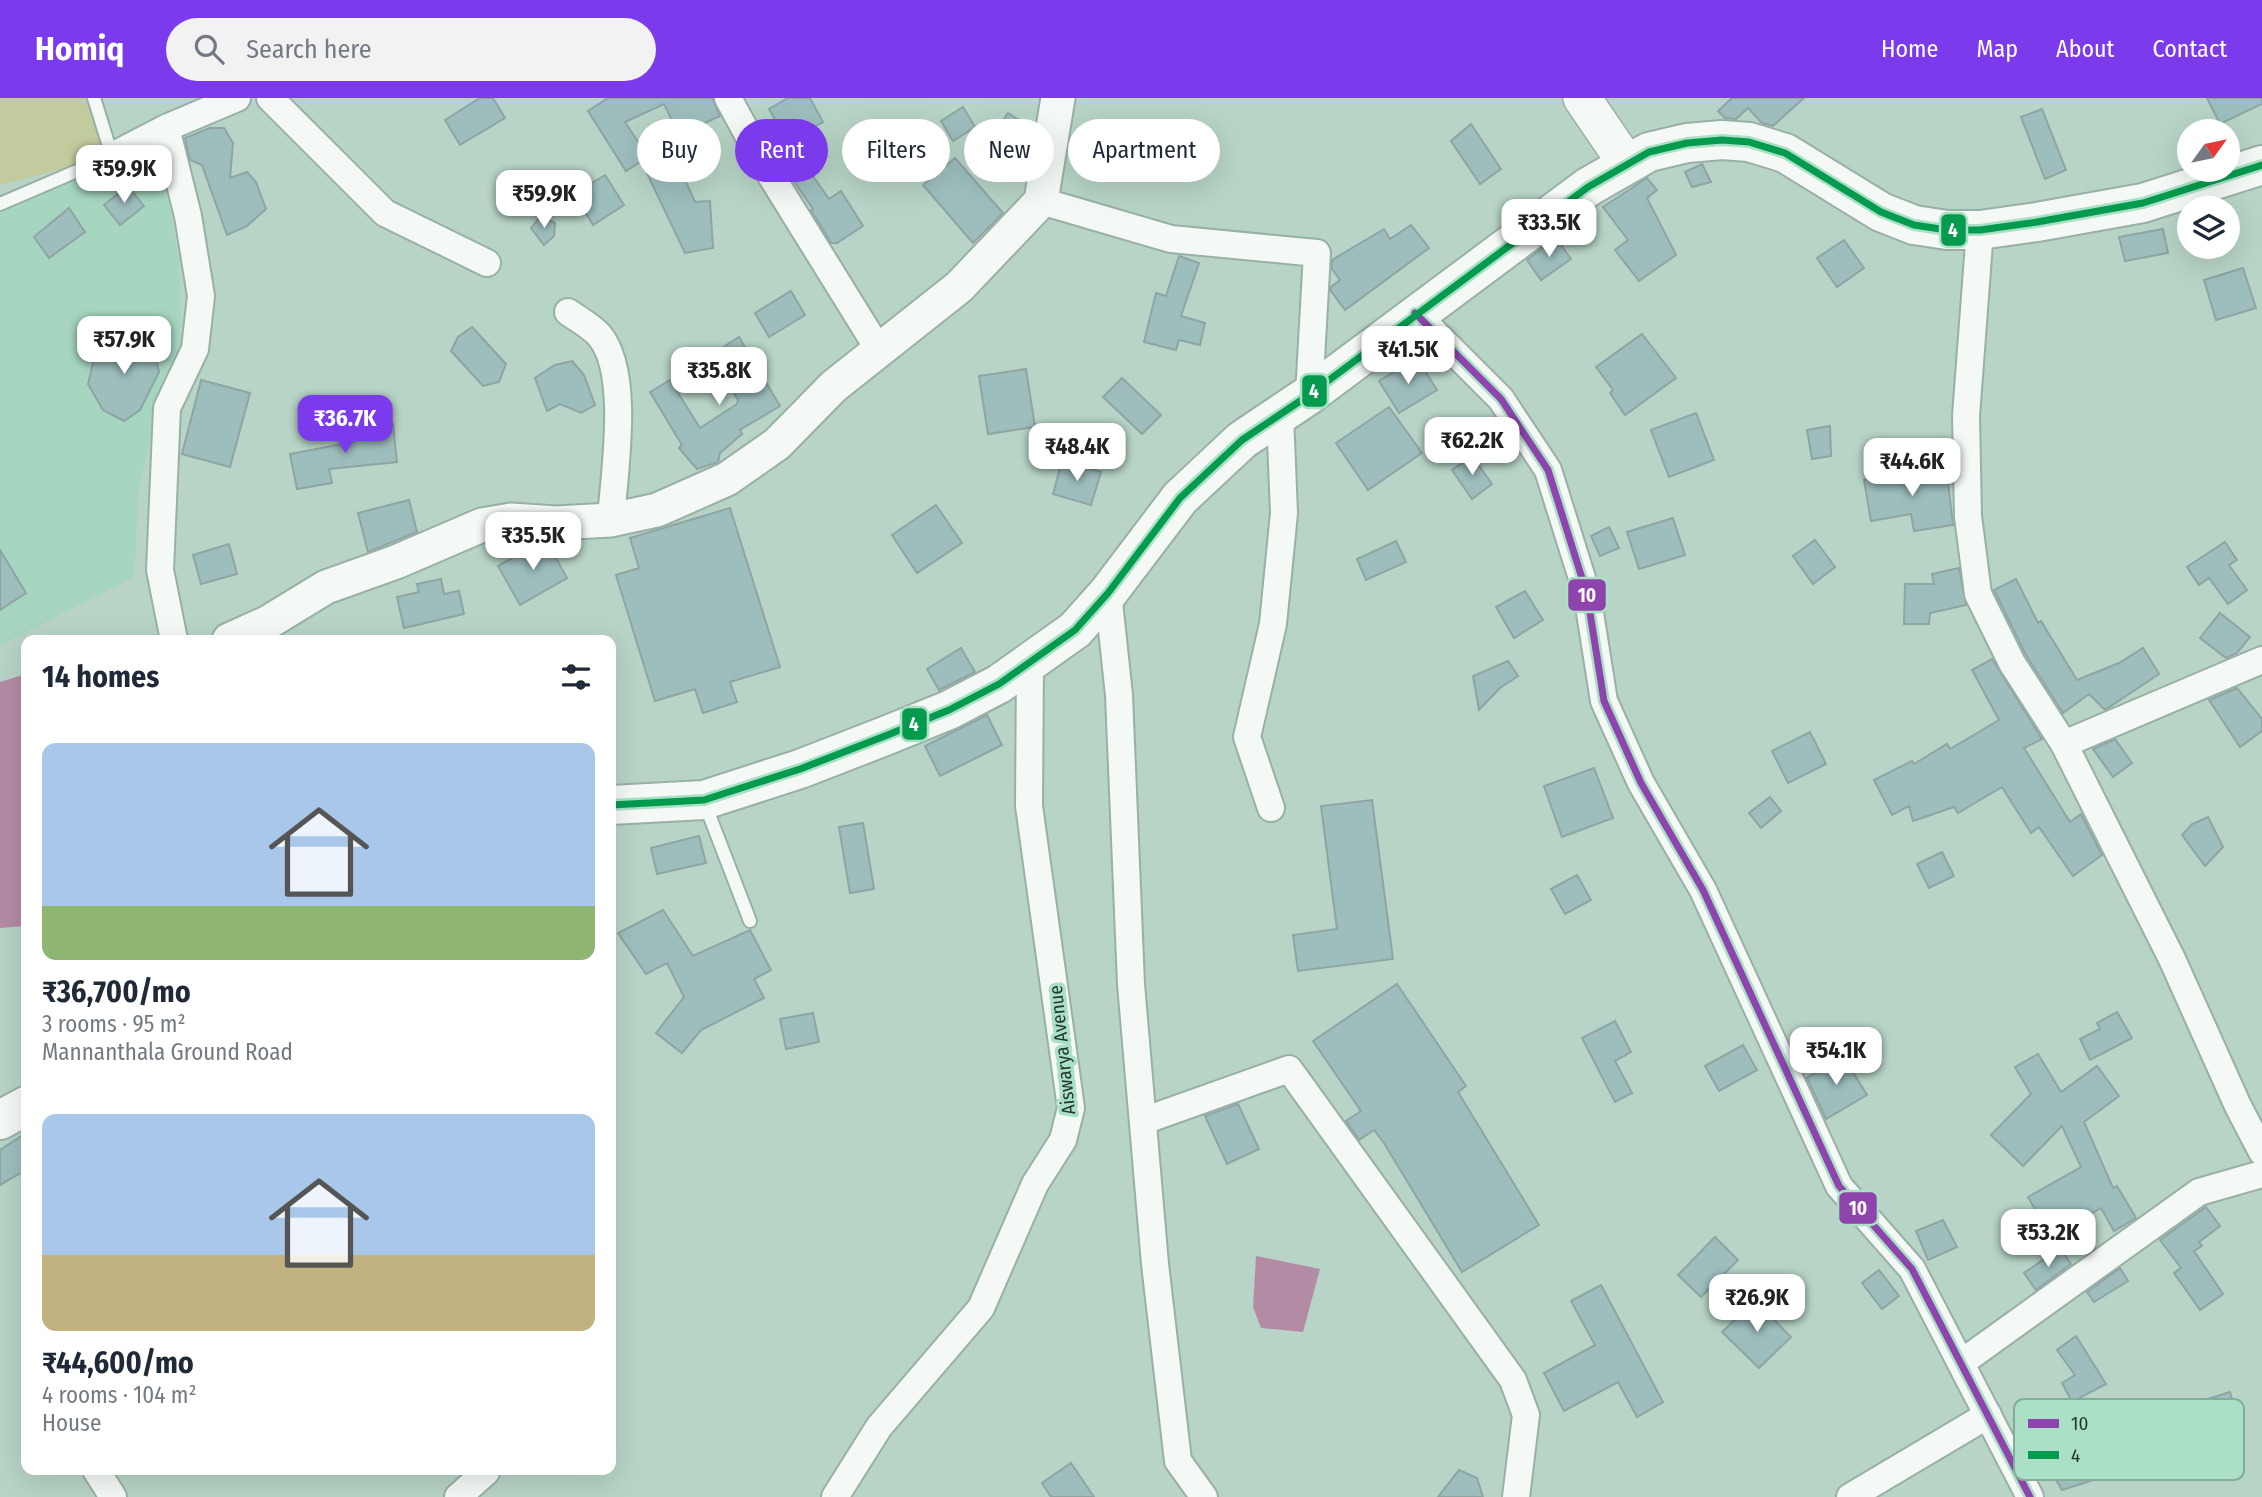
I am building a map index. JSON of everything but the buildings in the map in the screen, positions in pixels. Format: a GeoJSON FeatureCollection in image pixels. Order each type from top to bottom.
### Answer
{"type":"FeatureCollection","features":[{"type":"Feature","properties":{"kind":"main road"},"geometry":{"type":"LineString","coordinates":[[1582,98],[1627,164]]}},
{"type":"Feature","properties":{"kind":"main road"},"geometry":{"type":"LineString","coordinates":[[616,806],[704,800],[800,769],[949,710],[999,684],[1076,630],[1108,593],[1180,498],[1242,440],[1294,405],[1588,187],[1649,152],[1687,143],[1722,140],[1749,142],[1784,153],[1881,212],[1914,225],[1947,230],[1980,230],[2143,202],[2262,165]]}},
{"type":"Feature","properties":{"kind":"main road"},"geometry":{"type":"LineString","coordinates":[[0,1120],[21,1109]]}},
{"type":"Feature","properties":{"kind":"street"},"geometry":{"type":"LineString","coordinates":[[112,156],[166,128],[237,98]]}},
{"type":"Feature","properties":{"kind":"street"},"geometry":{"type":"LineString","coordinates":[[270,98],[384,213],[487,263]]}},
{"type":"Feature","properties":{"kind":"street"},"geometry":{"type":"LineString","coordinates":[[728,98],[765,166],[879,350]]}},
{"type":"Feature","properties":{"kind":"street"},"geometry":{"type":"LineString","coordinates":[[240,635],[267,623],[326,587],[396,562],[482,525],[511,520],[556,523],[611,520],[657,510],[727,479],[777,444],[834,386],[960,287],[1041,201],[1058,98]]}},
{"type":"Feature","properties":{"kind":"street"},"geometry":{"type":"LineString","coordinates":[[166,128],[188,216],[201,296],[195,349],[167,408],[160,570],[173,635]]}},
{"type":"Feature","properties":{"kind":"street"},"geometry":{"type":"LineString","coordinates":[[1041,201],[1171,239],[1317,253],[1294,405],[1273,624],[1247,737],[1271,808]]}},
{"type":"Feature","properties":{"kind":"street"},"geometry":{"type":"LineString","coordinates":[[1980,230],[1966,416],[1968,516],[1978,594],[2012,663],[2064,744],[2260,1142]]}},
{"type":"Feature","properties":{"kind":"street"},"geometry":{"type":"LineString","coordinates":[[568,312],[599,335],[611,362],[619,404],[611,520]]}},
{"type":"Feature","properties":{"kind":"street"},"geometry":{"type":"LineString","coordinates":[[1415,313],[1501,399],[1548,470],[1587,594],[1604,701],[1641,783],[1703,890],[1839,1186],[1912,1269],[2014,1466]]}},
{"type":"Feature","properties":{"kind":"street"},"geometry":{"type":"LineString","coordinates":[[1108,593],[1119,695],[1131,984],[1155,1264],[1178,1461],[1204,1497]]}},
{"type":"Feature","properties":{"kind":"street","name":"Aiswarya Avenue"},"geometry":{"type":"LineString","coordinates":[[835,1497],[879,1427],[981,1308],[1035,1184],[1069,1124],[1071,1108],[1067,1070],[1029,806],[1030,660]]}},
{"type":"Feature","properties":{"kind":"street"},"geometry":{"type":"LineString","coordinates":[[2064,744],[2262,660]]}},
{"type":"Feature","properties":{"kind":"street"},"geometry":{"type":"LineString","coordinates":[[1143,1121],[1289,1069],[1513,1380],[1526,1415],[1516,1497]]}},
{"type":"Feature","properties":{"kind":"street"},"geometry":{"type":"LineString","coordinates":[[1961,1363],[2199,1192],[2262,1174]]}},
{"type":"Feature","properties":{"kind":"street"},"geometry":{"type":"LineString","coordinates":[[1850,1497],[1988,1415]]}},
{"type":"Feature","properties":{"kind":"street"},"geometry":{"type":"LineString","coordinates":[[99,1475],[113,1497]]}},
{"type":"Feature","properties":{"kind":"street"},"geometry":{"type":"LineString","coordinates":[[458,1497],[483,1475]]}},
{"type":"Feature","properties":{"kind":"street"},"geometry":{"type":"LineString","coordinates":[[2021,1480],[2030,1497]]}},
{"type":"Feature","properties":{"kind":"lane"},"geometry":{"type":"LineString","coordinates":[[0,204],[112,156],[93,98]]}},
{"type":"Feature","properties":{"kind":"lane"},"geometry":{"type":"LineString","coordinates":[[704,800],[750,921]]}},
{"type":"Feature","properties":{"kind":"shaded area"},"geometry":{"type":"Polygon","coordinates":[[[0,98],[100,98],[112,156],[0,185],[0,98]]]}},
{"type":"Feature","properties":{"kind":"shaded area"},"geometry":{"type":"Polygon","coordinates":[[[148,147],[169,202],[180,270],[181,349],[154,423],[139,488],[134,577],[0,645],[0,205],[148,147]]]}},
{"type":"Feature","properties":{"kind":"shaded area"},"geometry":{"type":"Polygon","coordinates":[[[21,676],[21,926],[0,928],[0,682],[21,676]]]}},
{"type":"Feature","properties":{"kind":"shaded area"},"geometry":{"type":"Polygon","coordinates":[[[1256,1256],[1320,1269],[1303,1332],[1261,1328],[1253,1307],[1256,1256]]]}},
{"type":"Feature","properties":{"kind":"transit line","name":"4"},"geometry":{"type":"LineString","coordinates":[[616,805],[704,800],[800,769],[885,736],[949,710],[999,684],[1075,630],[1108,593],[1180,498],[1242,440],[1309,395],[1588,187],[1649,152],[1687,143],[1722,140],[1749,142],[1785,153],[1881,212],[1914,225],[1947,230],[1980,230],[2143,203],[2262,165]]}},
{"type":"Feature","properties":{"kind":"transit line","name":"10"},"geometry":{"type":"LineString","coordinates":[[1415,313],[1501,399],[1548,470],[1587,594],[1604,701],[1641,783],[1703,890],[1839,1186],[1912,1269],[2014,1466]]}},
{"type":"Feature","properties":{"kind":"transit line","name":"10"},"geometry":{"type":"LineString","coordinates":[[2021,1480],[2030,1497]]}}]}
